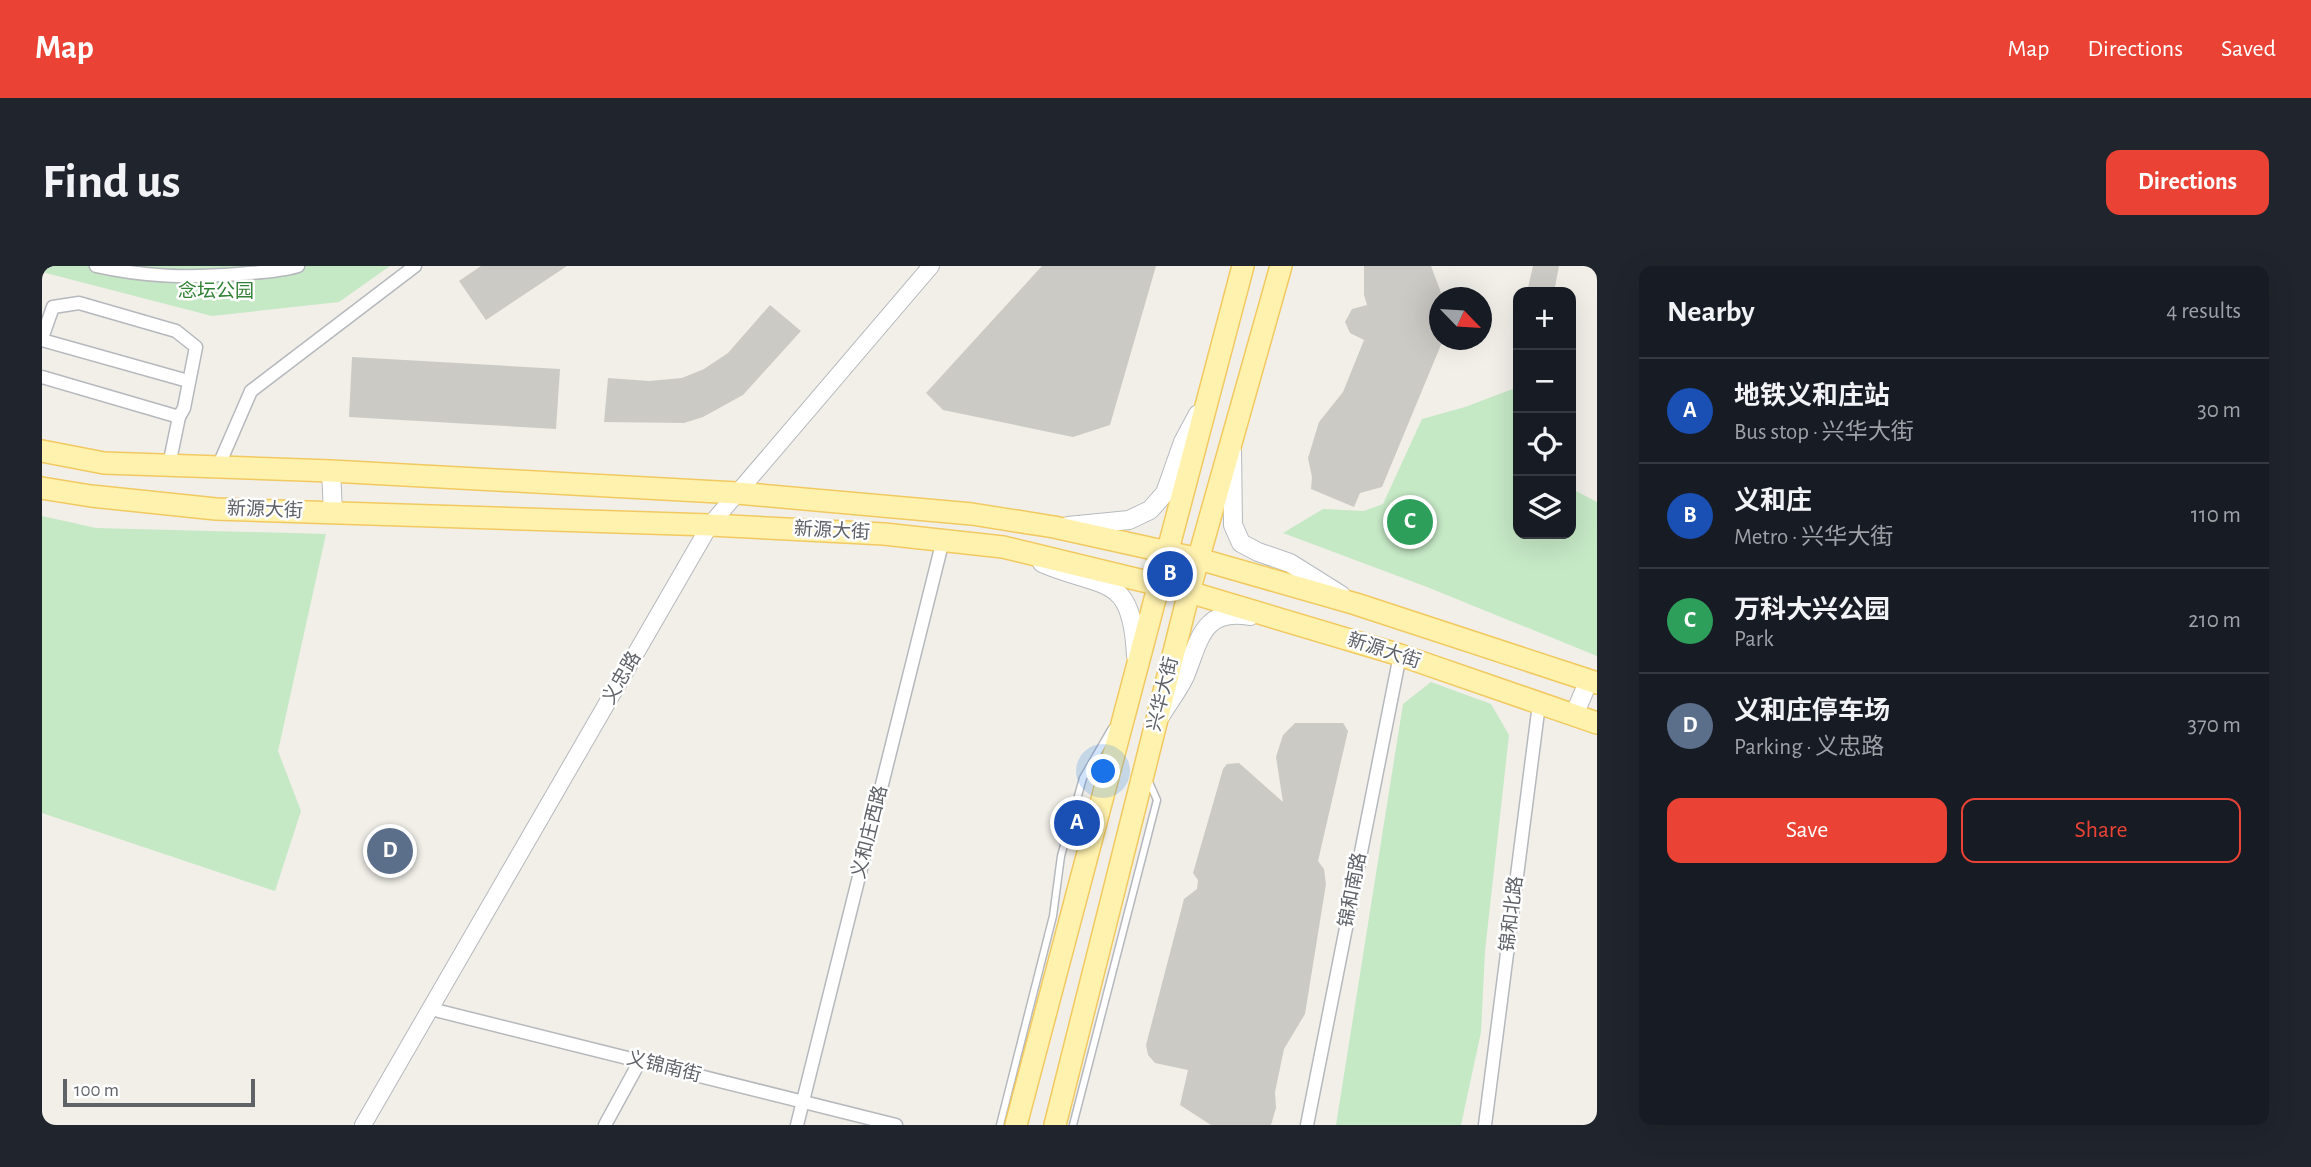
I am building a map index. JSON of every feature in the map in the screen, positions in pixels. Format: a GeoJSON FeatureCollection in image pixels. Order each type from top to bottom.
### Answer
{"type":"FeatureCollection","features":[{"type":"Feature","properties":{"kind":"main road","name":"兴华大街"},"geometry":{"type":"LineString","coordinates":[[1016,1125],[1243,266]]}},
{"type":"Feature","properties":{"kind":"main road","name":"兴华大街"},"geometry":{"type":"LineString","coordinates":[[1055,1125],[1189,592],[1282,266]]}},
{"type":"Feature","properties":{"kind":"main road"},"geometry":{"type":"LineString","coordinates":[[1054,527],[1129,520],[1150,510],[1165,493],[1183,442],[1210,389]]}},
{"type":"Feature","properties":{"kind":"main road"},"geometry":{"type":"LineString","coordinates":[[1232,441],[1233,525],[1241,542],[1258,552],[1290,563],[1356,604]]}},
{"type":"Feature","properties":{"kind":"main road"},"geometry":{"type":"LineString","coordinates":[[42,451],[104,463],[331,471],[737,493],[972,514],[1054,527],[1168,551],[1356,604],[1593,682],[1574,715]]}},
{"type":"Feature","properties":{"kind":"main road"},"geometry":{"type":"LineString","coordinates":[[331,471],[333,512]]}},
{"type":"Feature","properties":{"kind":"main road","name":"新源大街"},"geometry":{"type":"LineString","coordinates":[[42,488],[216,509],[710,525],[943,540],[1003,547],[1160,583],[1400,655],[1597,723]]}},
{"type":"Feature","properties":{"kind":"main road"},"geometry":{"type":"LineString","coordinates":[[1003,547],[1069,575],[1113,588],[1126,602],[1135,627],[1134,683]]}},
{"type":"Feature","properties":{"kind":"main road"},"geometry":{"type":"LineString","coordinates":[[1154,726],[1184,678],[1202,631],[1215,621],[1233,614],[1301,625]]}},
{"type":"Feature","properties":{"kind":"street"},"geometry":{"type":"LineString","coordinates":[[96,266],[135,275],[194,278],[282,271],[298,266]]}},
{"type":"Feature","properties":{"kind":"street"},"geometry":{"type":"LineString","coordinates":[[218,467],[251,391],[415,266]]}},
{"type":"Feature","properties":{"kind":"street","name":"义忠路"},"geometry":{"type":"LineString","coordinates":[[363,1125],[710,525],[931,266]]}},
{"type":"Feature","properties":{"kind":"street"},"geometry":{"type":"LineString","coordinates":[[169,465],[196,347],[176,331],[79,303],[54,307],[42,339],[188,381]]}},
{"type":"Feature","properties":{"kind":"street"},"geometry":{"type":"LineString","coordinates":[[42,377],[179,417]]}},
{"type":"Feature","properties":{"kind":"street","name":"义和庄西路"},"geometry":{"type":"LineString","coordinates":[[797,1125],[943,540]]}},
{"type":"Feature","properties":{"kind":"street","name":"锦和南路"},"geometry":{"type":"LineString","coordinates":[[1307,1125],[1400,655]]}},
{"type":"Feature","properties":{"kind":"street","name":"锦和北路"},"geometry":{"type":"LineString","coordinates":[[1485,1125],[1539,704]]}},
{"type":"Feature","properties":{"kind":"street","name":"义锦南街"},"geometry":{"type":"LineString","coordinates":[[431,1009],[896,1125]]}},
{"type":"Feature","properties":{"kind":"street"},"geometry":{"type":"LineString","coordinates":[[605,1125],[640,1061]]}},
{"type":"Feature","properties":{"kind":"lane"},"geometry":{"type":"LineString","coordinates":[[1000,1125],[1053,916],[1061,856],[1083,778],[1134,683]]}},
{"type":"Feature","properties":{"kind":"lane"},"geometry":{"type":"LineString","coordinates":[[1073,1125],[1157,800],[1144,770]]}},
{"type":"Feature","properties":{"kind":"green space","name":"念坛公园"},"geometry":{"type":"Polygon","coordinates":[[[42,266],[390,266],[339,302],[212,316],[42,272],[42,266]]]}},
{"type":"Feature","properties":{"kind":"green space"},"geometry":{"type":"Polygon","coordinates":[[[1513,389],[1513,539],[1576,539],[1576,491],[1597,502],[1597,656],[1427,587],[1283,533],[1323,509],[1364,511],[1383,504],[1422,419],[1465,407],[1513,389]]]}},
{"type":"Feature","properties":{"kind":"green space"},"geometry":{"type":"Polygon","coordinates":[[[42,516],[96,528],[326,534],[278,751],[301,811],[275,891],[42,813],[42,516]]]}},
{"type":"Feature","properties":{"kind":"green space"},"geometry":{"type":"Polygon","coordinates":[[[1431,682],[1491,704],[1509,735],[1485,951],[1481,1032],[1461,1125],[1336,1125],[1403,704],[1431,682]]]}},
{"type":"Feature","properties":{"kind":"building"},"geometry":{"type":"Polygon","coordinates":[[[481,266],[567,266],[486,320],[459,281],[481,266]]]}},
{"type":"Feature","properties":{"kind":"building"},"geometry":{"type":"Polygon","coordinates":[[[1042,266],[1156,266],[1110,425],[1073,437],[943,410],[926,393],[1042,266]]]}},
{"type":"Feature","properties":{"kind":"building"},"geometry":{"type":"Polygon","coordinates":[[[1364,266],[1431,266],[1439,287],[1429,287],[1429,350],[1439,350],[1382,487],[1360,493],[1354,507],[1311,489],[1312,477],[1308,458],[1319,422],[1343,392],[1364,340],[1350,333],[1345,322],[1352,309],[1367,305],[1364,295],[1364,266]]]}},
{"type":"Feature","properties":{"kind":"building"},"geometry":{"type":"Polygon","coordinates":[[[1533,266],[1559,266],[1555,287],[1528,287],[1533,266]]]}},
{"type":"Feature","properties":{"kind":"building"},"geometry":{"type":"Polygon","coordinates":[[[770,305],[801,331],[743,395],[703,417],[684,423],[604,422],[608,378],[649,381],[682,378],[704,369],[728,353],[770,305]]]}},
{"type":"Feature","properties":{"kind":"building"},"geometry":{"type":"Polygon","coordinates":[[[352,357],[560,369],[556,429],[349,417],[352,357]]]}},
{"type":"Feature","properties":{"kind":"building"},"geometry":{"type":"Polygon","coordinates":[[[1295,723],[1343,723],[1348,731],[1318,861],[1324,869],[1326,884],[1305,1014],[1284,1049],[1271,1125],[1211,1125],[1180,1105],[1188,1070],[1155,1063],[1148,1055],[1146,1045],[1184,899],[1197,889],[1198,880],[1193,873],[1223,769],[1227,764],[1239,763],[1283,802],[1276,757],[1283,735],[1295,723]]]}},
{"type":"Feature","properties":{"kind":"place","name":"万科大兴公园"},"geometry":{"type":"Point","coordinates":[1410,522]}},
{"type":"Feature","properties":{"kind":"place","name":"义和庄"},"geometry":{"type":"Point","coordinates":[1170,574]}},
{"type":"Feature","properties":{"kind":"place","name":"地铁义和庄站"},"geometry":{"type":"Point","coordinates":[1077,823]}},
{"type":"Feature","properties":{"kind":"place","name":"义和庄停车场"},"geometry":{"type":"Point","coordinates":[390,851]}}]}
